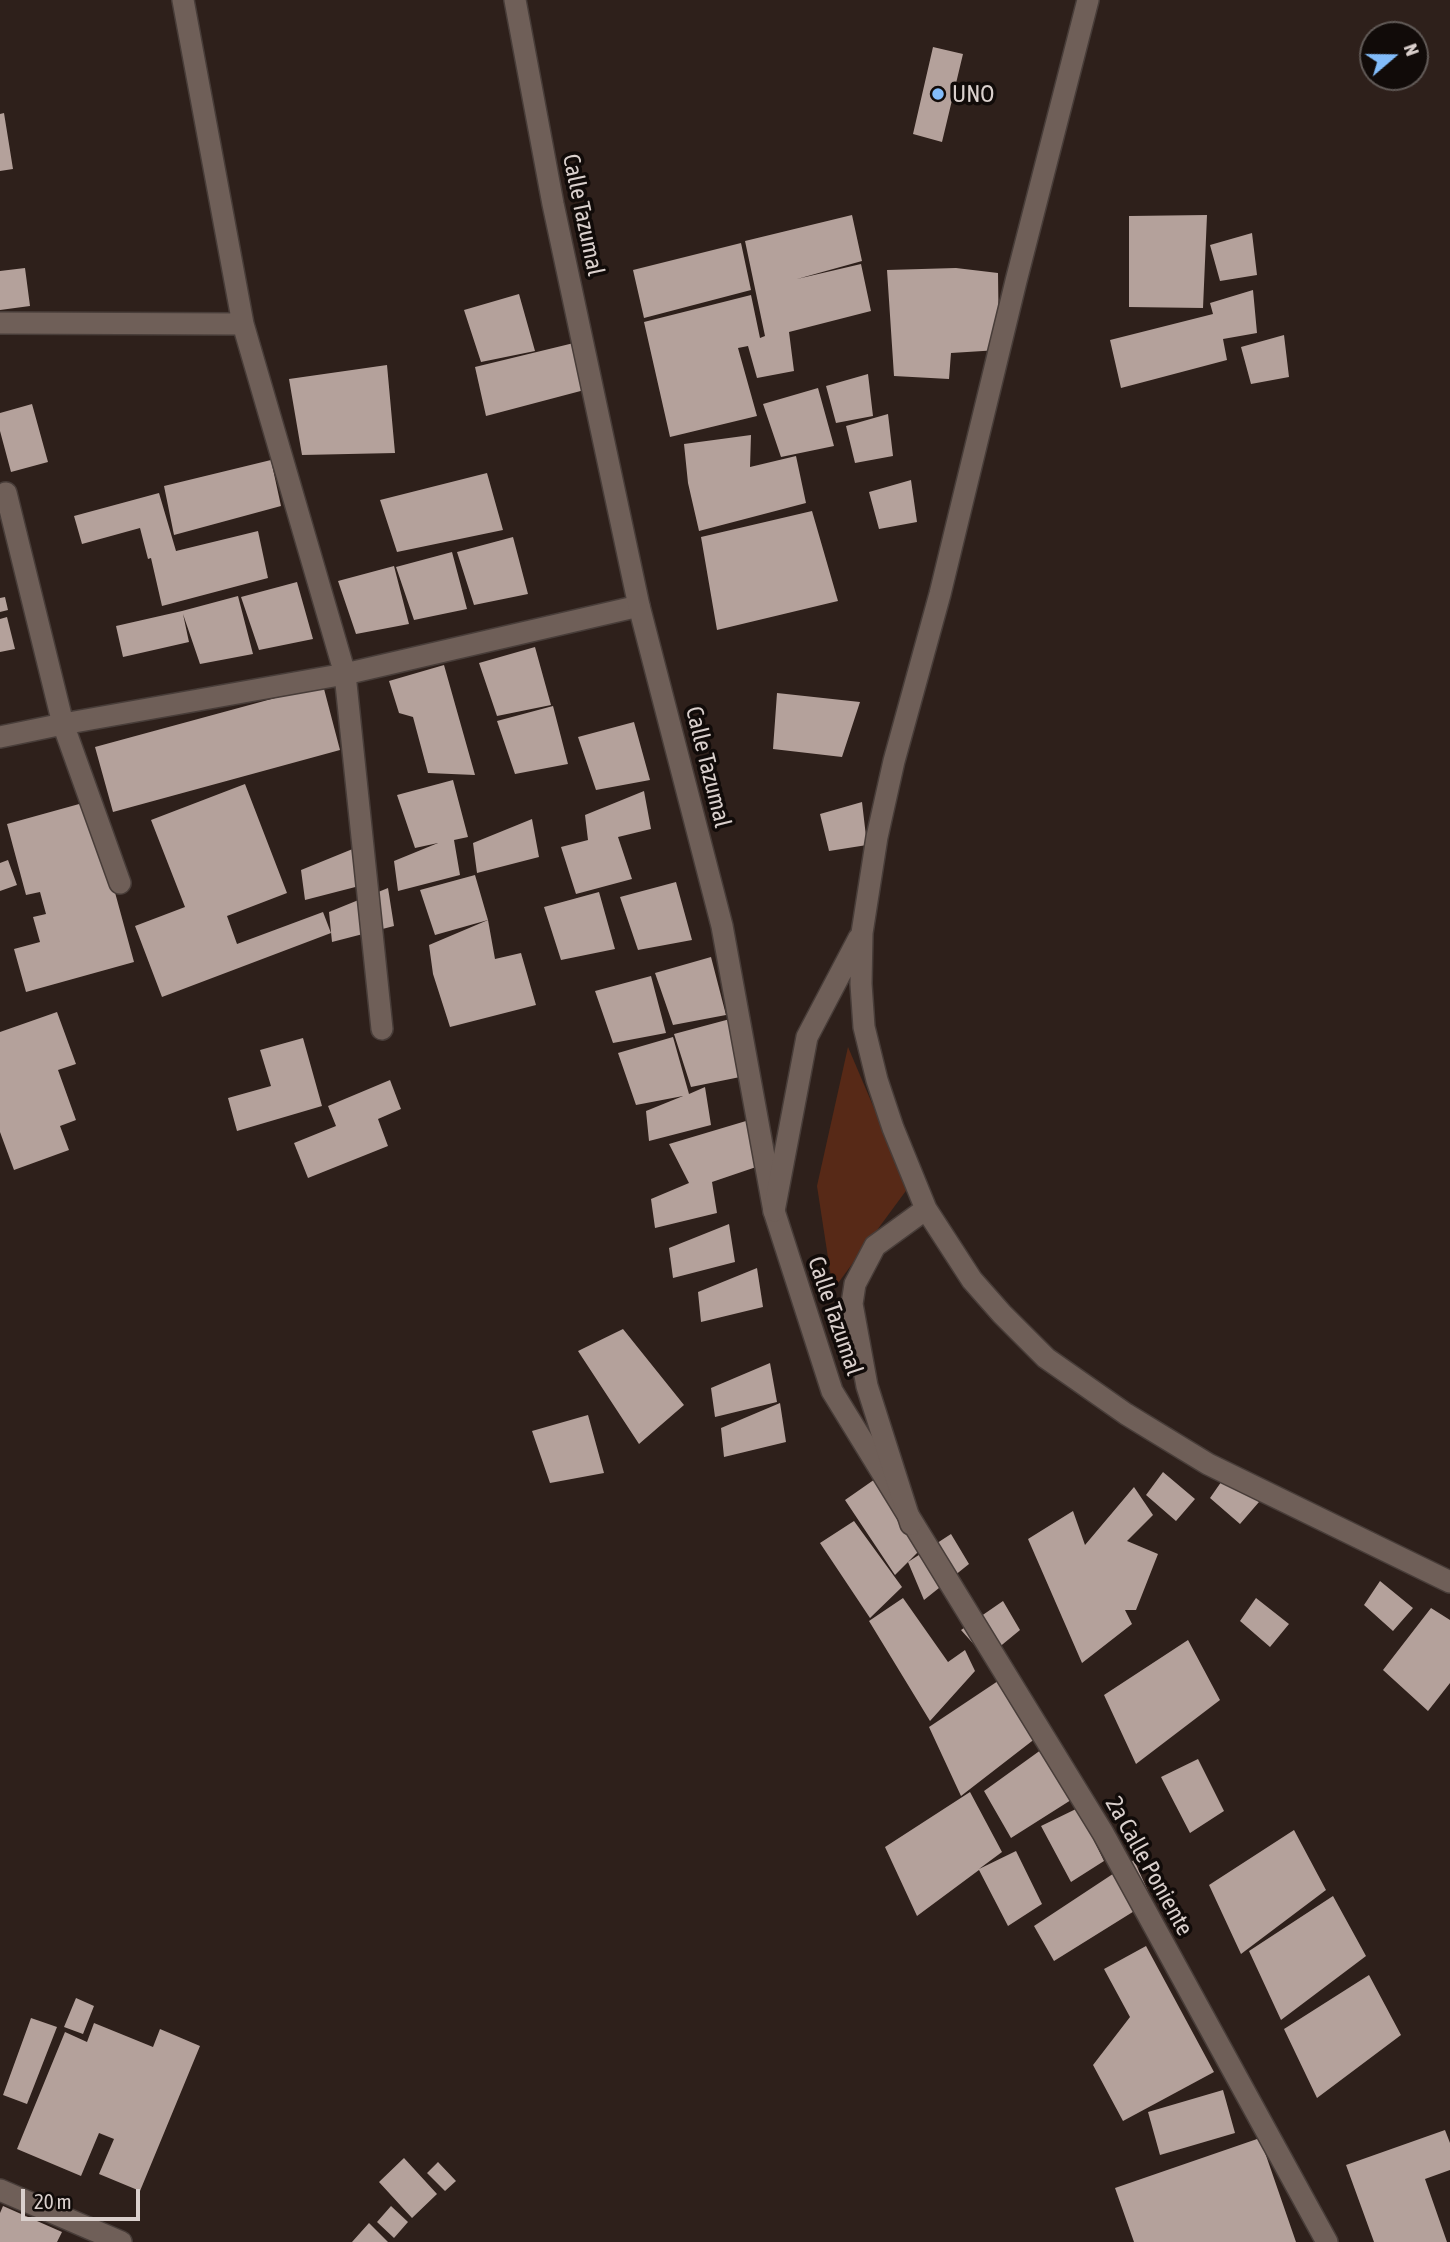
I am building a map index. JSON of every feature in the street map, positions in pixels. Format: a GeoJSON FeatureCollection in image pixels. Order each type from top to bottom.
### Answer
{"type":"FeatureCollection","features":[{"type":"Feature","properties":{"kind":"street"},"geometry":{"type":"LineString","coordinates":[[183,0],[243,324],[345,674],[382,1029]]}},
{"type":"Feature","properties":{"kind":"street","name":"Calle Tazumal"},"geometry":{"type":"LineString","coordinates":[[515,0],[553,204],[639,606],[722,926],[774,1211],[832,1391],[911,1524]]}},
{"type":"Feature","properties":{"kind":"street"},"geometry":{"type":"LineString","coordinates":[[1088,0],[877,837],[862,933],[864,1027],[877,1080],[893,1128],[926,1209],[972,1280],[1046,1358],[1126,1414],[1208,1464],[1450,1582]]}},
{"type":"Feature","properties":{"kind":"street"},"geometry":{"type":"LineString","coordinates":[[0,323],[243,324]]}},
{"type":"Feature","properties":{"kind":"street"},"geometry":{"type":"LineString","coordinates":[[6,493],[63,724],[120,883]]}},
{"type":"Feature","properties":{"kind":"street"},"geometry":{"type":"LineString","coordinates":[[0,737],[345,674],[639,606]]}},
{"type":"Feature","properties":{"kind":"street"},"geometry":{"type":"LineString","coordinates":[[774,1211],[807,1037],[862,933]]}},
{"type":"Feature","properties":{"kind":"street"},"geometry":{"type":"LineString","coordinates":[[911,1524],[867,1386],[852,1304],[855,1284],[875,1246],[926,1209]]}},
{"type":"Feature","properties":{"kind":"street","name":"2a Calle Poniente"},"geometry":{"type":"LineString","coordinates":[[911,1524],[1103,1833],[1327,2242]]}},
{"type":"Feature","properties":{"kind":"street"},"geometry":{"type":"LineString","coordinates":[[0,2190],[121,2242]]}},
{"type":"Feature","properties":{"kind":"shaded area"},"geometry":{"type":"Polygon","coordinates":[[[848,1047],[908,1188],[833,1290],[817,1186],[848,1047]]]}},
{"type":"Feature","properties":{"kind":"building","name":"UNO"},"geometry":{"type":"Polygon","coordinates":[[[933,47],[963,54],[942,142],[913,134],[933,47]]]}},
{"type":"Feature","properties":{"kind":"building"},"geometry":{"type":"Polygon","coordinates":[[[4,113],[13,169],[0,171],[0,114],[4,113]]]}},
{"type":"Feature","properties":{"kind":"building"},"geometry":{"type":"Polygon","coordinates":[[[852,215],[862,261],[797,279],[861,264],[871,311],[789,332],[794,371],[757,378],[748,346],[738,348],[757,416],[670,437],[644,322],[751,295],[760,338],[765,336],[745,241],[852,215]]]}},
{"type":"Feature","properties":{"kind":"building"},"geometry":{"type":"Polygon","coordinates":[[[1207,215],[1203,308],[1129,307],[1129,216],[1207,215]]]}},
{"type":"Feature","properties":{"kind":"building"},"geometry":{"type":"Polygon","coordinates":[[[1252,233],[1257,275],[1220,281],[1210,245],[1252,233]]]}},
{"type":"Feature","properties":{"kind":"building"},"geometry":{"type":"Polygon","coordinates":[[[741,243],[751,290],[644,318],[633,270],[741,243]]]}},
{"type":"Feature","properties":{"kind":"building"},"geometry":{"type":"Polygon","coordinates":[[[25,268],[30,306],[0,310],[0,271],[25,268]]]}},
{"type":"Feature","properties":{"kind":"building"},"geometry":{"type":"Polygon","coordinates":[[[956,268],[998,273],[999,350],[951,353],[949,379],[894,376],[887,270],[956,268]]]}},
{"type":"Feature","properties":{"kind":"building"},"geometry":{"type":"Polygon","coordinates":[[[1253,290],[1257,333],[1223,339],[1227,360],[1121,388],[1110,340],[1213,314],[1210,303],[1253,290]]]}},
{"type":"Feature","properties":{"kind":"building"},"geometry":{"type":"Polygon","coordinates":[[[519,294],[535,351],[481,362],[464,310],[519,294]]]}},
{"type":"Feature","properties":{"kind":"building"},"geometry":{"type":"Polygon","coordinates":[[[1284,335],[1289,377],[1251,384],[1241,347],[1284,335]]]}},
{"type":"Feature","properties":{"kind":"building"},"geometry":{"type":"Polygon","coordinates":[[[582,341],[592,388],[486,416],[475,367],[582,341]]]}},
{"type":"Feature","properties":{"kind":"building"},"geometry":{"type":"Polygon","coordinates":[[[387,365],[395,453],[302,455],[289,379],[387,365]]]}},
{"type":"Feature","properties":{"kind":"building"},"geometry":{"type":"Polygon","coordinates":[[[868,374],[873,416],[836,423],[826,386],[868,374]]]}},
{"type":"Feature","properties":{"kind":"building"},"geometry":{"type":"Polygon","coordinates":[[[818,388],[834,446],[781,457],[763,404],[818,388]]]}},
{"type":"Feature","properties":{"kind":"building"},"geometry":{"type":"Polygon","coordinates":[[[32,404],[48,462],[11,472],[0,431],[0,413],[32,404]]]}},
{"type":"Feature","properties":{"kind":"building"},"geometry":{"type":"Polygon","coordinates":[[[888,414],[893,456],[855,463],[846,426],[888,414]]]}},
{"type":"Feature","properties":{"kind":"building"},"geometry":{"type":"Polygon","coordinates":[[[751,435],[750,467],[796,456],[806,503],[699,531],[688,483],[684,444],[751,435]]]}},
{"type":"Feature","properties":{"kind":"building"},"geometry":{"type":"Polygon","coordinates":[[[271,460],[281,506],[174,535],[164,486],[271,460]]]}},
{"type":"Feature","properties":{"kind":"building"},"geometry":{"type":"Polygon","coordinates":[[[487,473],[503,530],[397,552],[380,500],[487,473]]]}},
{"type":"Feature","properties":{"kind":"building"},"geometry":{"type":"Polygon","coordinates":[[[911,480],[917,522],[879,529],[869,492],[911,480]]]}},
{"type":"Feature","properties":{"kind":"building"},"geometry":{"type":"Polygon","coordinates":[[[159,493],[176,551],[258,531],[268,578],[162,606],[151,558],[148,559],[140,528],[82,544],[74,516],[159,493]]]}},
{"type":"Feature","properties":{"kind":"building"},"geometry":{"type":"Polygon","coordinates":[[[812,511],[838,601],[717,630],[701,537],[812,511]]]}},
{"type":"Feature","properties":{"kind":"building"},"geometry":{"type":"Polygon","coordinates":[[[513,537],[528,594],[474,605],[457,552],[513,537]]]}},
{"type":"Feature","properties":{"kind":"building"},"geometry":{"type":"Polygon","coordinates":[[[452,552],[467,609],[414,620],[396,567],[452,552]]]}},
{"type":"Feature","properties":{"kind":"building"},"geometry":{"type":"Polygon","coordinates":[[[394,566],[409,624],[356,634],[338,581],[394,566]]]}},
{"type":"Feature","properties":{"kind":"building"},"geometry":{"type":"Polygon","coordinates":[[[297,582],[313,639],[259,650],[241,597],[297,582]]]}},
{"type":"Feature","properties":{"kind":"building"},"geometry":{"type":"Polygon","coordinates":[[[238,596],[253,654],[200,664],[183,614],[189,642],[123,657],[116,626],[238,596]]]}},
{"type":"Feature","properties":{"kind":"building"},"geometry":{"type":"Polygon","coordinates":[[[5,597],[8,610],[0,612],[0,598],[5,597]]]}},
{"type":"Feature","properties":{"kind":"building"},"geometry":{"type":"Polygon","coordinates":[[[7,617],[15,649],[0,652],[0,619],[7,617]]]}},
{"type":"Feature","properties":{"kind":"building"},"geometry":{"type":"Polygon","coordinates":[[[535,647],[551,705],[497,716],[479,663],[535,647]]]}},
{"type":"Feature","properties":{"kind":"building"},"geometry":{"type":"Polygon","coordinates":[[[444,665],[475,775],[428,773],[413,717],[399,713],[389,681],[444,665]]]}},
{"type":"Feature","properties":{"kind":"building"},"geometry":{"type":"Polygon","coordinates":[[[323,685],[340,750],[113,812],[95,747],[323,685]]]}},
{"type":"Feature","properties":{"kind":"building"},"geometry":{"type":"Polygon","coordinates":[[[777,693],[860,702],[842,757],[773,749],[777,693]]]}},
{"type":"Feature","properties":{"kind":"building"},"geometry":{"type":"Polygon","coordinates":[[[553,706],[568,764],[515,774],[497,721],[553,706]]]}},
{"type":"Feature","properties":{"kind":"building"},"geometry":{"type":"Polygon","coordinates":[[[634,722],[650,780],[596,790],[578,737],[634,722]]]}},
{"type":"Feature","properties":{"kind":"building"},"geometry":{"type":"Polygon","coordinates":[[[453,780],[468,837],[454,840],[460,875],[398,891],[394,861],[438,843],[415,848],[397,795],[453,780]]]}},
{"type":"Feature","properties":{"kind":"building"},"geometry":{"type":"Polygon","coordinates":[[[245,784],[287,893],[227,916],[237,944],[323,912],[331,933],[162,997],[135,926],[185,907],[151,820],[245,784]]]}},
{"type":"Feature","properties":{"kind":"building"},"geometry":{"type":"Polygon","coordinates":[[[644,791],[651,829],[618,837],[632,879],[576,894],[561,847],[588,840],[585,815],[644,791]]]}},
{"type":"Feature","properties":{"kind":"building"},"geometry":{"type":"Polygon","coordinates":[[[90,801],[134,962],[26,992],[14,949],[40,942],[33,917],[46,914],[40,892],[26,895],[7,824],[90,801]]]}},
{"type":"Feature","properties":{"kind":"building"},"geometry":{"type":"Polygon","coordinates":[[[862,802],[867,845],[829,851],[820,814],[862,802]]]}},
{"type":"Feature","properties":{"kind":"building"},"geometry":{"type":"Polygon","coordinates":[[[532,819],[539,857],[477,873],[473,843],[532,819]]]}},
{"type":"Feature","properties":{"kind":"building"},"geometry":{"type":"Polygon","coordinates":[[[360,846],[367,884],[305,900],[301,870],[360,846]]]}},
{"type":"Feature","properties":{"kind":"building"},"geometry":{"type":"Polygon","coordinates":[[[8,860],[17,885],[0,891],[0,863],[8,860]]]}},
{"type":"Feature","properties":{"kind":"building"},"geometry":{"type":"Polygon","coordinates":[[[475,875],[488,920],[435,935],[420,890],[475,875]]]}},
{"type":"Feature","properties":{"kind":"building"},"geometry":{"type":"Polygon","coordinates":[[[676,882],[692,940],[638,950],[620,897],[676,882]]]}},
{"type":"Feature","properties":{"kind":"building"},"geometry":{"type":"Polygon","coordinates":[[[388,888],[394,926],[332,942],[329,912],[388,888]]]}},
{"type":"Feature","properties":{"kind":"building"},"geometry":{"type":"Polygon","coordinates":[[[599,892],[615,949],[561,960],[544,907],[599,892]]]}},
{"type":"Feature","properties":{"kind":"building"},"geometry":{"type":"Polygon","coordinates":[[[488,920],[495,959],[521,953],[536,1005],[450,1027],[433,974],[429,945],[488,920]]]}},
{"type":"Feature","properties":{"kind":"building"},"geometry":{"type":"Polygon","coordinates":[[[711,957],[726,1015],[673,1025],[655,973],[711,957]]]}},
{"type":"Feature","properties":{"kind":"building"},"geometry":{"type":"Polygon","coordinates":[[[651,976],[666,1033],[613,1043],[595,991],[651,976]]]}},
{"type":"Feature","properties":{"kind":"building"},"geometry":{"type":"Polygon","coordinates":[[[57,1012],[76,1064],[58,1070],[76,1120],[60,1126],[69,1150],[14,1170],[0,1132],[0,1032],[57,1012]]]}},
{"type":"Feature","properties":{"kind":"building"},"geometry":{"type":"Polygon","coordinates":[[[730,1019],[745,1076],[691,1087],[674,1034],[730,1019]]]}},
{"type":"Feature","properties":{"kind":"building"},"geometry":{"type":"Polygon","coordinates":[[[673,1037],[689,1094],[705,1087],[711,1125],[649,1141],[646,1111],[683,1096],[636,1105],[618,1053],[673,1037]]]}},
{"type":"Feature","properties":{"kind":"building"},"geometry":{"type":"Polygon","coordinates":[[[303,1038],[322,1106],[237,1131],[228,1098],[271,1086],[260,1050],[303,1038]]]}},
{"type":"Feature","properties":{"kind":"building"},"geometry":{"type":"Polygon","coordinates":[[[390,1080],[401,1109],[378,1119],[388,1146],[308,1178],[294,1143],[336,1126],[328,1106],[390,1080]]]}},
{"type":"Feature","properties":{"kind":"building"},"geometry":{"type":"Polygon","coordinates":[[[746,1121],[765,1164],[712,1182],[717,1213],[655,1228],[651,1199],[689,1183],[669,1144],[746,1121]]]}},
{"type":"Feature","properties":{"kind":"building"},"geometry":{"type":"Polygon","coordinates":[[[729,1224],[735,1262],[673,1278],[669,1248],[729,1224]]]}},
{"type":"Feature","properties":{"kind":"building"},"geometry":{"type":"Polygon","coordinates":[[[757,1268],[763,1307],[701,1322],[698,1292],[757,1268]]]}},
{"type":"Feature","properties":{"kind":"building"},"geometry":{"type":"Polygon","coordinates":[[[623,1329],[684,1405],[639,1444],[578,1351],[623,1329]]]}},
{"type":"Feature","properties":{"kind":"building"},"geometry":{"type":"Polygon","coordinates":[[[770,1363],[777,1402],[715,1417],[711,1388],[770,1363]]]}},
{"type":"Feature","properties":{"kind":"building"},"geometry":{"type":"Polygon","coordinates":[[[780,1403],[786,1442],[724,1457],[721,1428],[780,1403]]]}},
{"type":"Feature","properties":{"kind":"building"},"geometry":{"type":"Polygon","coordinates":[[[588,1415],[604,1473],[550,1483],[532,1431],[588,1415]]]}},
{"type":"Feature","properties":{"kind":"building"},"geometry":{"type":"Polygon","coordinates":[[[1163,1472],[1195,1499],[1176,1521],[1146,1495],[1163,1472]]]}},
{"type":"Feature","properties":{"kind":"building"},"geometry":{"type":"Polygon","coordinates":[[[1226,1475],[1259,1502],[1240,1524],[1210,1498],[1226,1475]]]}},
{"type":"Feature","properties":{"kind":"building"},"geometry":{"type":"Polygon","coordinates":[[[878,1477],[926,1544],[895,1575],[845,1500],[878,1477]]]}},
{"type":"Feature","properties":{"kind":"building"},"geometry":{"type":"Polygon","coordinates":[[[1134,1487],[1153,1515],[1127,1541],[1158,1554],[1136,1610],[1125,1610],[1132,1624],[1082,1663],[1028,1539],[1073,1511],[1085,1545],[1134,1487]]]}},
{"type":"Feature","properties":{"kind":"building"},"geometry":{"type":"Polygon","coordinates":[[[854,1521],[902,1587],[870,1618],[820,1543],[854,1521]]]}},
{"type":"Feature","properties":{"kind":"building"},"geometry":{"type":"Polygon","coordinates":[[[951,1534],[969,1564],[924,1600],[908,1562],[951,1534]]]}},
{"type":"Feature","properties":{"kind":"building"},"geometry":{"type":"Polygon","coordinates":[[[1380,1581],[1413,1608],[1393,1631],[1364,1605],[1380,1581]]]}},
{"type":"Feature","properties":{"kind":"building"},"geometry":{"type":"Polygon","coordinates":[[[903,1598],[948,1662],[965,1650],[975,1671],[930,1721],[869,1621],[903,1598]]]}},
{"type":"Feature","properties":{"kind":"building"},"geometry":{"type":"Polygon","coordinates":[[[1256,1598],[1289,1624],[1270,1647],[1240,1621],[1256,1598]]]}},
{"type":"Feature","properties":{"kind":"building"},"geometry":{"type":"Polygon","coordinates":[[[1003,1601],[1020,1630],[986,1658],[961,1630],[1003,1601]]]}},
{"type":"Feature","properties":{"kind":"building"},"geometry":{"type":"Polygon","coordinates":[[[1431,1608],[1450,1620],[1450,1683],[1428,1711],[1383,1670],[1431,1608]]]}},
{"type":"Feature","properties":{"kind":"building"},"geometry":{"type":"Polygon","coordinates":[[[1188,1640],[1220,1700],[1136,1764],[1104,1695],[1188,1640]]]}},
{"type":"Feature","properties":{"kind":"building"},"geometry":{"type":"Polygon","coordinates":[[[1013,1671],[1045,1731],[961,1796],[929,1727],[1013,1671]]]}},
{"type":"Feature","properties":{"kind":"building"},"geometry":{"type":"Polygon","coordinates":[[[1045,1747],[1071,1800],[1011,1838],[984,1791],[1045,1747]]]}},
{"type":"Feature","properties":{"kind":"building"},"geometry":{"type":"Polygon","coordinates":[[[1198,1759],[1224,1811],[1190,1833],[1161,1777],[1198,1759]]]}},
{"type":"Feature","properties":{"kind":"building"},"geometry":{"type":"Polygon","coordinates":[[[970,1792],[1002,1852],[979,1869],[1016,1851],[1042,1904],[1008,1926],[979,1870],[917,1916],[885,1847],[970,1792]]]}},
{"type":"Feature","properties":{"kind":"building"},"geometry":{"type":"Polygon","coordinates":[[[1078,1808],[1104,1861],[1071,1882],[1041,1826],[1078,1808]]]}},
{"type":"Feature","properties":{"kind":"building"},"geometry":{"type":"Polygon","coordinates":[[[1294,1830],[1326,1890],[1241,1954],[1209,1885],[1294,1830]]]}},
{"type":"Feature","properties":{"kind":"building"},"geometry":{"type":"Polygon","coordinates":[[[1134,1860],[1152,1900],[1054,1961],[1034,1926],[1134,1860]]]}},
{"type":"Feature","properties":{"kind":"building"},"geometry":{"type":"Polygon","coordinates":[[[1333,1896],[1366,1956],[1281,2020],[1249,1951],[1333,1896]]]}},
{"type":"Feature","properties":{"kind":"building"},"geometry":{"type":"Polygon","coordinates":[[[1146,1946],[1214,2072],[1123,2121],[1093,2065],[1130,2017],[1104,1969],[1146,1946]]]}},
{"type":"Feature","properties":{"kind":"building"},"geometry":{"type":"Polygon","coordinates":[[[1369,1975],[1401,2035],[1317,2098],[1284,2029],[1369,1975]]]}},
{"type":"Feature","properties":{"kind":"building"},"geometry":{"type":"Polygon","coordinates":[[[76,1998],[94,2006],[83,2034],[64,2027],[76,1998]]]}},
{"type":"Feature","properties":{"kind":"building"},"geometry":{"type":"Polygon","coordinates":[[[31,2018],[57,2027],[27,2104],[3,2095],[31,2018]]]}},
{"type":"Feature","properties":{"kind":"building"},"geometry":{"type":"Polygon","coordinates":[[[94,2023],[153,2047],[160,2029],[200,2046],[140,2191],[99,2174],[114,2139],[99,2133],[81,2176],[17,2149],[65,2032],[87,2042],[94,2023]]]}},
{"type":"Feature","properties":{"kind":"building"},"geometry":{"type":"Polygon","coordinates":[[[1223,2090],[1235,2133],[1160,2155],[1148,2112],[1223,2090]]]}},
{"type":"Feature","properties":{"kind":"building"},"geometry":{"type":"Polygon","coordinates":[[[1445,2130],[1450,2143],[1450,2170],[1425,2179],[1447,2242],[1374,2242],[1346,2165],[1445,2130]]]}},
{"type":"Feature","properties":{"kind":"building"},"geometry":{"type":"Polygon","coordinates":[[[1260,2138],[1296,2242],[1134,2242],[1115,2188],[1260,2138]]]}},
{"type":"Feature","properties":{"kind":"building"},"geometry":{"type":"Polygon","coordinates":[[[404,2158],[437,2194],[412,2218],[379,2182],[404,2158]]]}},
{"type":"Feature","properties":{"kind":"building"},"geometry":{"type":"Polygon","coordinates":[[[438,2162],[456,2181],[445,2191],[427,2173],[438,2162]]]}},
{"type":"Feature","properties":{"kind":"building"},"geometry":{"type":"Polygon","coordinates":[[[3,2206],[62,2232],[57,2242],[0,2242],[0,2213],[3,2206]]]}},
{"type":"Feature","properties":{"kind":"building"},"geometry":{"type":"Polygon","coordinates":[[[391,2206],[408,2222],[394,2238],[377,2222],[391,2206]]]}},
{"type":"Feature","properties":{"kind":"building"},"geometry":{"type":"Polygon","coordinates":[[[369,2223],[388,2242],[352,2242],[369,2223]]]}},
{"type":"Feature","properties":{"kind":"place","name":"UNO"},"geometry":{"type":"Point","coordinates":[938,94]}}]}
